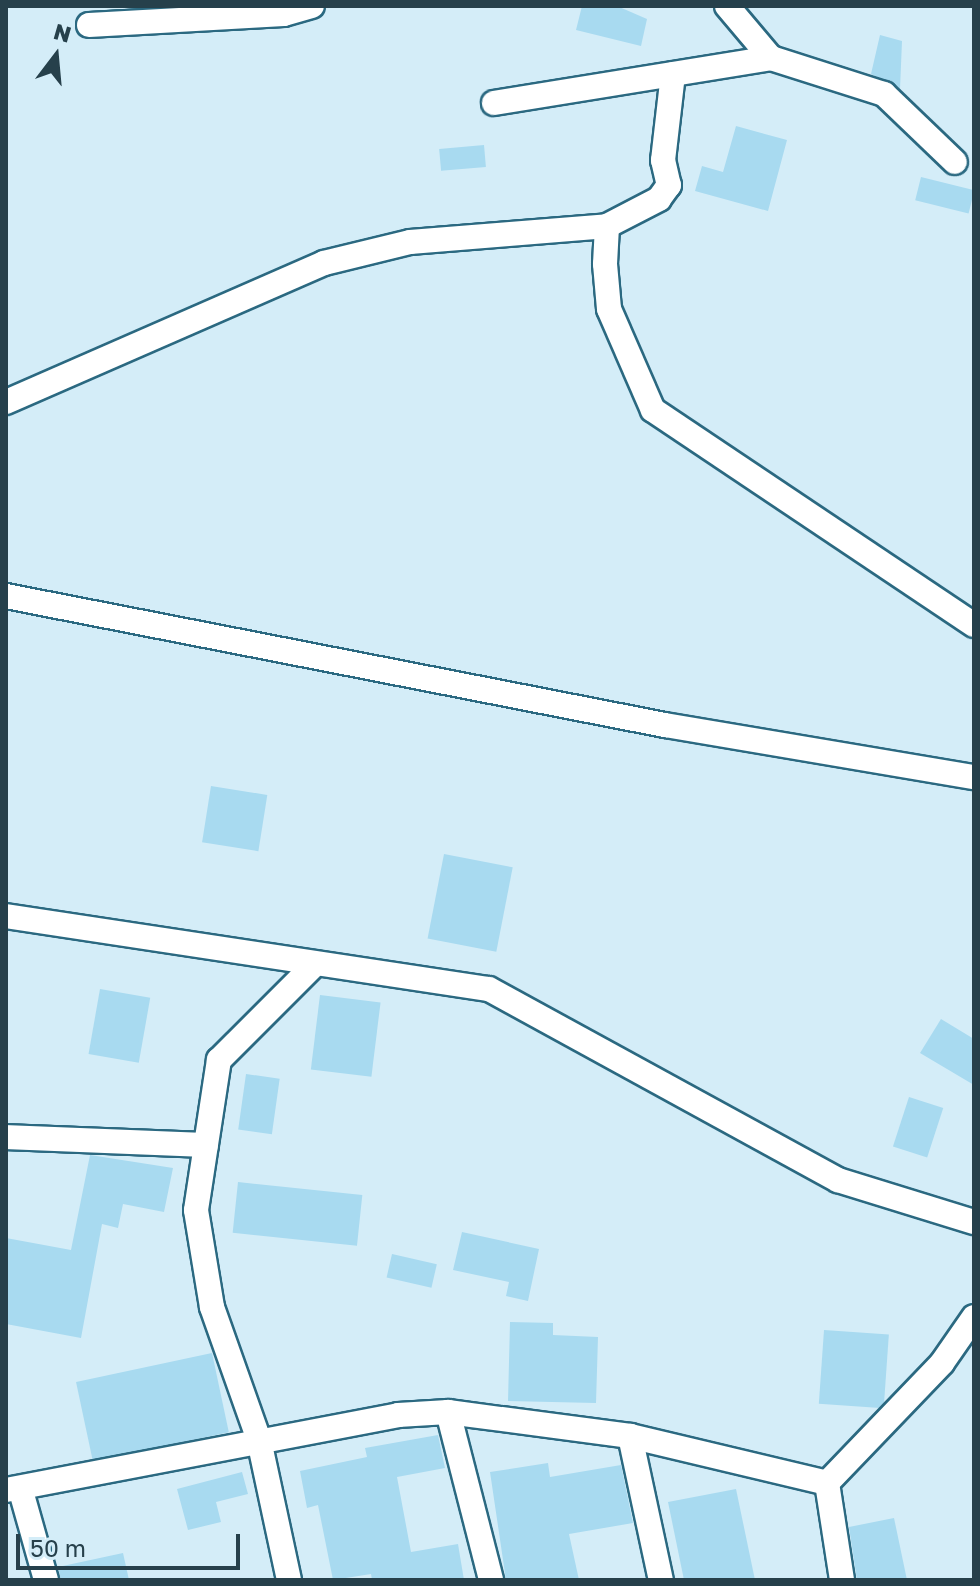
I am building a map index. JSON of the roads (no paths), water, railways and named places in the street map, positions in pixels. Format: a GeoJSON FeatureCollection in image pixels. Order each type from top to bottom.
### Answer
{"type":"FeatureCollection","features":[{"type":"Feature","properties":{"kind":"street"},"geometry":{"type":"LineString","coordinates":[[89,25],[284,14],[312,6]]}},
{"type":"Feature","properties":{"kind":"street"},"geometry":{"type":"LineString","coordinates":[[727,6],[771,58]]}},
{"type":"Feature","properties":{"kind":"street"},"geometry":{"type":"LineString","coordinates":[[494,103],[771,58],[884,94],[955,162]]}},
{"type":"Feature","properties":{"kind":"street"},"geometry":{"type":"LineString","coordinates":[[6,402],[324,263],[410,242],[607,226],[659,199],[669,185],[663,160],[673,74]]}},
{"type":"Feature","properties":{"kind":"street"},"geometry":{"type":"LineString","coordinates":[[607,226],[609,309],[653,410],[974,625]]}},
{"type":"Feature","properties":{"kind":"street"},"geometry":{"type":"LineString","coordinates":[[6,596],[665,725],[974,777]]}},
{"type":"Feature","properties":{"kind":"street"},"geometry":{"type":"LineString","coordinates":[[6,916],[313,966],[489,989],[838,1180],[974,1222]]}},
{"type":"Feature","properties":{"kind":"street"},"geometry":{"type":"LineString","coordinates":[[289,1580],[259,1440],[212,1307],[196,1210],[219,1060],[313,966]]}},
{"type":"Feature","properties":{"kind":"street"},"geometry":{"type":"LineString","coordinates":[[6,1137],[206,1145]]}},
{"type":"Feature","properties":{"kind":"street"},"geometry":{"type":"LineString","coordinates":[[827,1483],[942,1363],[974,1317]]}},
{"type":"Feature","properties":{"kind":"street"},"geometry":{"type":"LineString","coordinates":[[448,1412],[491,1580]]}},
{"type":"Feature","properties":{"kind":"street"},"geometry":{"type":"LineString","coordinates":[[46,1580],[14,1490],[259,1440],[448,1412],[630,1436],[827,1483]]}},
{"type":"Feature","properties":{"kind":"street"},"geometry":{"type":"LineString","coordinates":[[630,1436],[661,1580]]}},
{"type":"Feature","properties":{"kind":"street"},"geometry":{"type":"LineString","coordinates":[[827,1483],[839,1579]]}}]}
